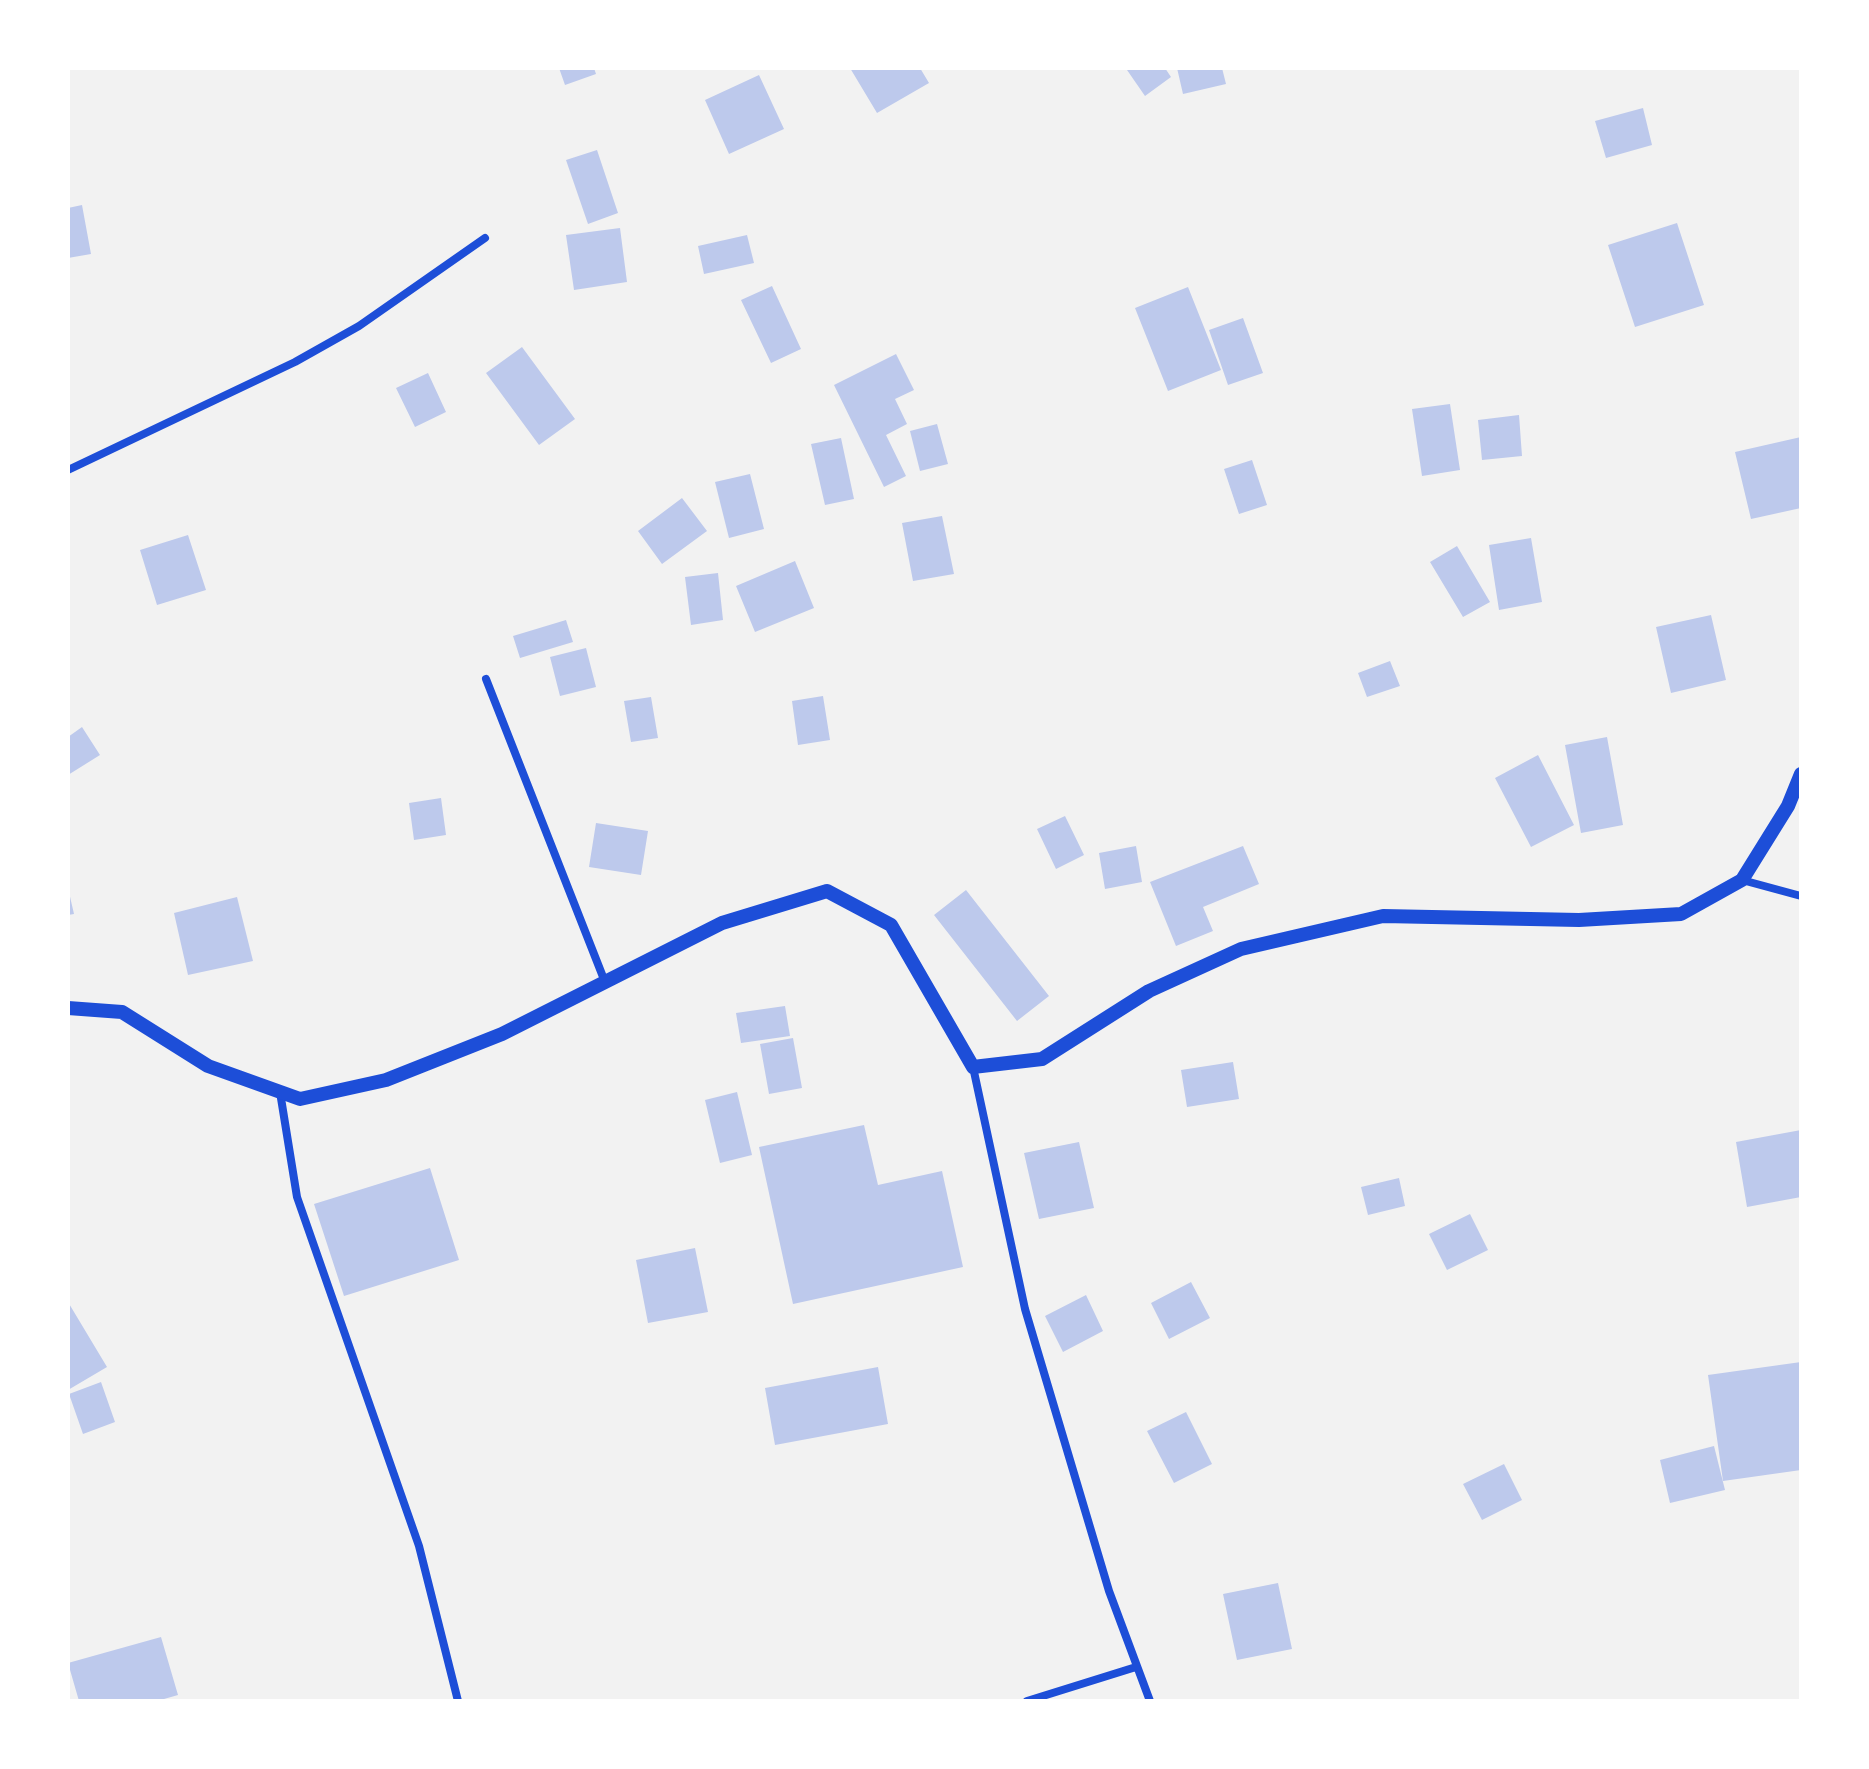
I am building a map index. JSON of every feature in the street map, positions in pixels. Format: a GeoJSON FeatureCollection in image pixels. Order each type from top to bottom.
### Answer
{"type":"FeatureCollection","features":[{"type":"Feature","properties":{"kind":"street"},"geometry":{"type":"LineString","coordinates":[[68,470],[295,362],[359,326],[485,238]]}},
{"type":"Feature","properties":{"kind":"street"},"geometry":{"type":"LineString","coordinates":[[486,679],[605,982]]}},
{"type":"Feature","properties":{"kind":"street"},"geometry":{"type":"LineString","coordinates":[[973,1067],[1042,1059],[1149,991],[1241,949],[1383,916],[1579,920],[1681,914],[1742,880],[1788,806],[1801,774]]}},
{"type":"Feature","properties":{"kind":"street"},"geometry":{"type":"LineString","coordinates":[[1742,880],[1801,896]]}},
{"type":"Feature","properties":{"kind":"street"},"geometry":{"type":"LineString","coordinates":[[68,1008],[122,1012],[208,1066],[300,1099],[386,1080],[502,1034],[722,923],[827,891],[891,925],[973,1067],[1025,1309],[1109,1591],[1150,1701]]}},
{"type":"Feature","properties":{"kind":"street"},"geometry":{"type":"LineString","coordinates":[[280,1091],[297,1197],[419,1546],[458,1701]]}},
{"type":"Feature","properties":{"kind":"street"},"geometry":{"type":"LineString","coordinates":[[1027,1701],[1136,1667]]}},
{"type":"Feature","properties":{"kind":"building"},"geometry":{"type":"Polygon","coordinates":[[[559,68],[594,68],[596,74],[565,85],[559,68]]]}},
{"type":"Feature","properties":{"kind":"building"},"geometry":{"type":"Polygon","coordinates":[[[850,68],[920,68],[929,83],[877,113],[850,68]]]}},
{"type":"Feature","properties":{"kind":"building"},"geometry":{"type":"Polygon","coordinates":[[[1165,68],[1171,77],[1145,96],[1127,70],[1165,68]]]}},
{"type":"Feature","properties":{"kind":"building"},"geometry":{"type":"Polygon","coordinates":[[[1177,68],[1222,68],[1226,84],[1183,94],[1177,68]]]}},
{"type":"Feature","properties":{"kind":"building"},"geometry":{"type":"Polygon","coordinates":[[[759,75],[784,129],[729,154],[705,100],[759,75]]]}},
{"type":"Feature","properties":{"kind":"building"},"geometry":{"type":"Polygon","coordinates":[[[1643,108],[1652,145],[1606,158],[1595,121],[1643,108]]]}},
{"type":"Feature","properties":{"kind":"building"},"geometry":{"type":"Polygon","coordinates":[[[597,150],[618,213],[588,224],[566,160],[597,150]]]}},
{"type":"Feature","properties":{"kind":"building"},"geometry":{"type":"Polygon","coordinates":[[[82,205],[91,254],[68,258],[68,208],[82,205]]]}},
{"type":"Feature","properties":{"kind":"building"},"geometry":{"type":"Polygon","coordinates":[[[1677,223],[1704,305],[1635,327],[1608,245],[1677,223]]]}},
{"type":"Feature","properties":{"kind":"building"},"geometry":{"type":"Polygon","coordinates":[[[620,228],[627,282],[574,290],[566,235],[620,228]]]}},
{"type":"Feature","properties":{"kind":"building"},"geometry":{"type":"Polygon","coordinates":[[[747,235],[754,263],[704,274],[698,246],[747,235]]]}},
{"type":"Feature","properties":{"kind":"building"},"geometry":{"type":"Polygon","coordinates":[[[772,286],[801,349],[771,363],[741,300],[772,286]]]}},
{"type":"Feature","properties":{"kind":"building"},"geometry":{"type":"Polygon","coordinates":[[[1188,287],[1221,370],[1168,391],[1135,308],[1188,287]]]}},
{"type":"Feature","properties":{"kind":"building"},"geometry":{"type":"Polygon","coordinates":[[[1243,318],[1263,373],[1228,385],[1209,330],[1243,318]]]}},
{"type":"Feature","properties":{"kind":"building"},"geometry":{"type":"Polygon","coordinates":[[[522,347],[575,419],[539,445],[486,373],[522,347]]]}},
{"type":"Feature","properties":{"kind":"building"},"geometry":{"type":"Polygon","coordinates":[[[896,354],[914,390],[895,399],[907,424],[886,435],[906,476],[884,487],[834,385],[896,354]]]}},
{"type":"Feature","properties":{"kind":"building"},"geometry":{"type":"Polygon","coordinates":[[[428,373],[446,412],[415,427],[396,388],[428,373]]]}},
{"type":"Feature","properties":{"kind":"building"},"geometry":{"type":"Polygon","coordinates":[[[1450,404],[1460,470],[1422,476],[1412,409],[1450,404]]]}},
{"type":"Feature","properties":{"kind":"building"},"geometry":{"type":"Polygon","coordinates":[[[1519,415],[1522,456],[1482,460],[1478,420],[1519,415]]]}},
{"type":"Feature","properties":{"kind":"building"},"geometry":{"type":"Polygon","coordinates":[[[937,424],[948,464],[920,471],[910,431],[937,424]]]}},
{"type":"Feature","properties":{"kind":"building"},"geometry":{"type":"Polygon","coordinates":[[[1801,437],[1801,508],[1751,519],[1735,452],[1801,437]]]}},
{"type":"Feature","properties":{"kind":"building"},"geometry":{"type":"Polygon","coordinates":[[[841,438],[854,499],[825,505],[811,444],[841,438]]]}},
{"type":"Feature","properties":{"kind":"building"},"geometry":{"type":"Polygon","coordinates":[[[1252,460],[1267,505],[1239,514],[1224,469],[1252,460]]]}},
{"type":"Feature","properties":{"kind":"building"},"geometry":{"type":"Polygon","coordinates":[[[750,474],[764,529],[729,538],[715,482],[750,474]]]}},
{"type":"Feature","properties":{"kind":"building"},"geometry":{"type":"Polygon","coordinates":[[[682,498],[707,531],[662,564],[638,531],[682,498]]]}},
{"type":"Feature","properties":{"kind":"building"},"geometry":{"type":"Polygon","coordinates":[[[942,516],[954,574],[913,581],[902,523],[942,516]]]}},
{"type":"Feature","properties":{"kind":"building"},"geometry":{"type":"Polygon","coordinates":[[[188,535],[206,590],[157,605],[140,550],[188,535]]]}},
{"type":"Feature","properties":{"kind":"building"},"geometry":{"type":"Polygon","coordinates":[[[1531,538],[1542,602],[1499,610],[1489,545],[1531,538]]]}},
{"type":"Feature","properties":{"kind":"building"},"geometry":{"type":"Polygon","coordinates":[[[1457,546],[1490,602],[1463,617],[1430,562],[1457,546]]]}},
{"type":"Feature","properties":{"kind":"building"},"geometry":{"type":"Polygon","coordinates":[[[795,561],[814,608],[755,632],[736,586],[795,561]]]}},
{"type":"Feature","properties":{"kind":"building"},"geometry":{"type":"Polygon","coordinates":[[[718,573],[723,620],[691,625],[685,577],[718,573]]]}},
{"type":"Feature","properties":{"kind":"building"},"geometry":{"type":"Polygon","coordinates":[[[1711,615],[1726,680],[1671,693],[1656,627],[1711,615]]]}},
{"type":"Feature","properties":{"kind":"building"},"geometry":{"type":"Polygon","coordinates":[[[566,620],[573,642],[520,658],[513,636],[566,620]]]}},
{"type":"Feature","properties":{"kind":"building"},"geometry":{"type":"Polygon","coordinates":[[[586,648],[596,687],[560,696],[550,657],[586,648]]]}},
{"type":"Feature","properties":{"kind":"building"},"geometry":{"type":"Polygon","coordinates":[[[1390,661],[1400,686],[1367,697],[1358,673],[1390,661]]]}},
{"type":"Feature","properties":{"kind":"building"},"geometry":{"type":"Polygon","coordinates":[[[823,696],[830,740],[798,745],[792,701],[823,696]]]}},
{"type":"Feature","properties":{"kind":"building"},"geometry":{"type":"Polygon","coordinates":[[[651,697],[658,738],[631,742],[624,701],[651,697]]]}},
{"type":"Feature","properties":{"kind":"building"},"geometry":{"type":"Polygon","coordinates":[[[82,727],[100,755],[68,775],[68,737],[82,727]]]}},
{"type":"Feature","properties":{"kind":"building"},"geometry":{"type":"Polygon","coordinates":[[[1607,737],[1623,825],[1581,833],[1565,745],[1607,737]]]}},
{"type":"Feature","properties":{"kind":"building"},"geometry":{"type":"Polygon","coordinates":[[[1538,755],[1574,825],[1531,847],[1495,778],[1538,755]]]}},
{"type":"Feature","properties":{"kind":"building"},"geometry":{"type":"Polygon","coordinates":[[[441,798],[446,835],[414,840],[409,803],[441,798]]]}},
{"type":"Feature","properties":{"kind":"building"},"geometry":{"type":"Polygon","coordinates":[[[1065,816],[1084,855],[1056,869],[1037,829],[1065,816]]]}},
{"type":"Feature","properties":{"kind":"building"},"geometry":{"type":"Polygon","coordinates":[[[596,823],[648,831],[641,875],[589,867],[596,823]]]}},
{"type":"Feature","properties":{"kind":"building"},"geometry":{"type":"Polygon","coordinates":[[[1136,846],[1142,882],[1105,889],[1099,853],[1136,846]]]}},
{"type":"Feature","properties":{"kind":"building"},"geometry":{"type":"Polygon","coordinates":[[[1243,846],[1259,884],[1203,907],[1213,931],[1176,946],[1150,882],[1243,846]]]}},
{"type":"Feature","properties":{"kind":"building"},"geometry":{"type":"Polygon","coordinates":[[[68,888],[74,914],[68,915],[68,888]]]}},
{"type":"Feature","properties":{"kind":"building"},"geometry":{"type":"Polygon","coordinates":[[[966,890],[1049,996],[1017,1021],[934,915],[966,890]]]}},
{"type":"Feature","properties":{"kind":"building"},"geometry":{"type":"Polygon","coordinates":[[[237,897],[253,961],[188,975],[174,913],[237,897]]]}},
{"type":"Feature","properties":{"kind":"building"},"geometry":{"type":"Polygon","coordinates":[[[785,1006],[790,1036],[741,1043],[736,1013],[785,1006]]]}},
{"type":"Feature","properties":{"kind":"building"},"geometry":{"type":"Polygon","coordinates":[[[793,1038],[802,1088],[769,1094],[760,1044],[793,1038]]]}},
{"type":"Feature","properties":{"kind":"building"},"geometry":{"type":"Polygon","coordinates":[[[1233,1062],[1239,1099],[1187,1107],[1181,1070],[1233,1062]]]}},
{"type":"Feature","properties":{"kind":"building"},"geometry":{"type":"Polygon","coordinates":[[[737,1092],[752,1155],[720,1163],[705,1100],[737,1092]]]}},
{"type":"Feature","properties":{"kind":"building"},"geometry":{"type":"Polygon","coordinates":[[[864,1125],[878,1185],[942,1171],[963,1267],[793,1304],[759,1147],[864,1125]]]}},
{"type":"Feature","properties":{"kind":"building"},"geometry":{"type":"Polygon","coordinates":[[[1801,1130],[1801,1197],[1747,1207],[1736,1142],[1801,1130]]]}},
{"type":"Feature","properties":{"kind":"building"},"geometry":{"type":"Polygon","coordinates":[[[1079,1142],[1094,1208],[1039,1219],[1024,1153],[1079,1142]]]}},
{"type":"Feature","properties":{"kind":"building"},"geometry":{"type":"Polygon","coordinates":[[[430,1168],[459,1260],[344,1296],[314,1204],[430,1168]]]}},
{"type":"Feature","properties":{"kind":"building"},"geometry":{"type":"Polygon","coordinates":[[[1399,1178],[1405,1206],[1368,1215],[1361,1187],[1399,1178]]]}},
{"type":"Feature","properties":{"kind":"building"},"geometry":{"type":"Polygon","coordinates":[[[1470,1214],[1488,1250],[1447,1270],[1429,1234],[1470,1214]]]}},
{"type":"Feature","properties":{"kind":"building"},"geometry":{"type":"Polygon","coordinates":[[[695,1248],[708,1312],[648,1323],[636,1260],[695,1248]]]}},
{"type":"Feature","properties":{"kind":"building"},"geometry":{"type":"Polygon","coordinates":[[[1191,1282],[1210,1318],[1169,1339],[1151,1303],[1191,1282]]]}},
{"type":"Feature","properties":{"kind":"building"},"geometry":{"type":"Polygon","coordinates":[[[1086,1295],[1103,1331],[1063,1352],[1045,1316],[1086,1295]]]}},
{"type":"Feature","properties":{"kind":"building"},"geometry":{"type":"Polygon","coordinates":[[[68,1302],[107,1367],[68,1390],[68,1302]]]}},
{"type":"Feature","properties":{"kind":"building"},"geometry":{"type":"Polygon","coordinates":[[[1801,1362],[1801,1470],[1723,1481],[1708,1375],[1801,1362]]]}},
{"type":"Feature","properties":{"kind":"building"},"geometry":{"type":"Polygon","coordinates":[[[878,1367],[888,1424],[775,1445],[765,1388],[878,1367]]]}},
{"type":"Feature","properties":{"kind":"building"},"geometry":{"type":"Polygon","coordinates":[[[101,1382],[115,1422],[83,1434],[69,1394],[101,1382]]]}},
{"type":"Feature","properties":{"kind":"building"},"geometry":{"type":"Polygon","coordinates":[[[1186,1412],[1212,1464],[1174,1483],[1147,1431],[1186,1412]]]}},
{"type":"Feature","properties":{"kind":"building"},"geometry":{"type":"Polygon","coordinates":[[[1714,1446],[1725,1490],[1670,1503],[1660,1460],[1714,1446]]]}},
{"type":"Feature","properties":{"kind":"building"},"geometry":{"type":"Polygon","coordinates":[[[1504,1464],[1522,1500],[1482,1520],[1463,1484],[1504,1464]]]}},
{"type":"Feature","properties":{"kind":"building"},"geometry":{"type":"Polygon","coordinates":[[[1278,1583],[1292,1649],[1237,1660],[1223,1594],[1278,1583]]]}},
{"type":"Feature","properties":{"kind":"building"},"geometry":{"type":"Polygon","coordinates":[[[161,1637],[178,1695],[157,1701],[79,1701],[68,1663],[161,1637]]]}}]}
